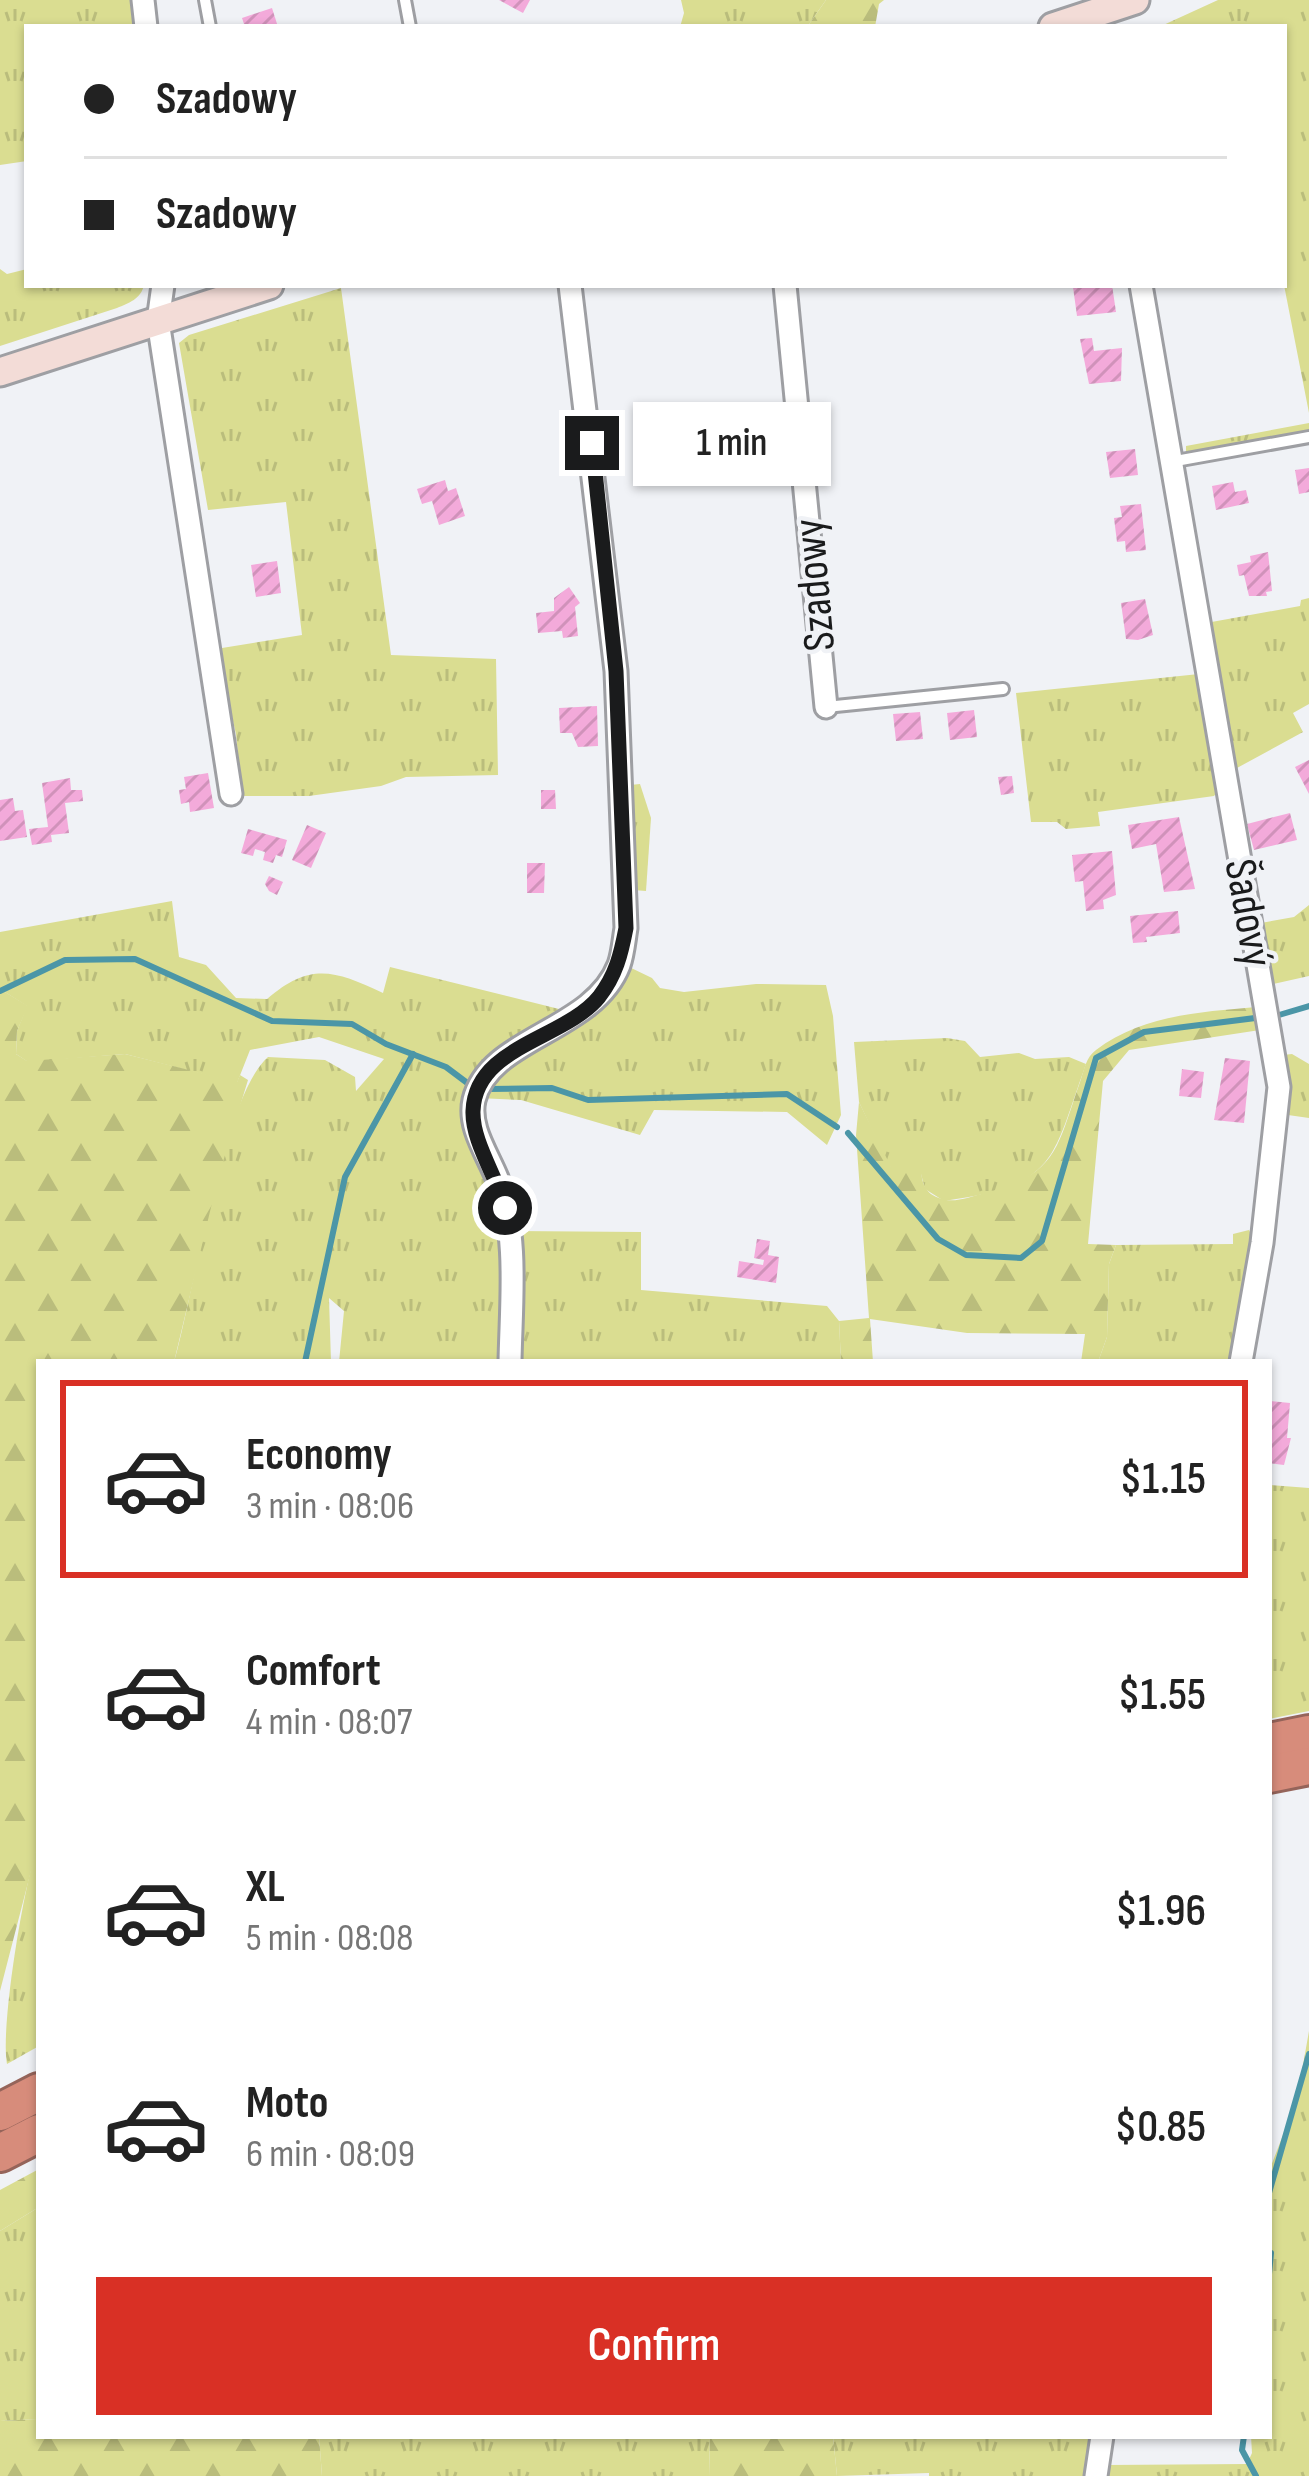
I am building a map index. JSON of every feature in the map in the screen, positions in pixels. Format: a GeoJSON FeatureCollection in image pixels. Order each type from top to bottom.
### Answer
{"type":"FeatureCollection","features":[{"type":"Feature","properties":{"kind":"highway"},"geometry":{"type":"LineString","coordinates":[[1272,1741],[1309,1734]]}},
{"type":"Feature","properties":{"kind":"highway"},"geometry":{"type":"LineString","coordinates":[[1272,1773],[1309,1766]]}},
{"type":"Feature","properties":{"kind":"highway"},"geometry":{"type":"LineString","coordinates":[[0,2112],[36,2094]]}},
{"type":"Feature","properties":{"kind":"highway"},"geometry":{"type":"LineString","coordinates":[[0,2153],[36,2135]]}},
{"type":"Feature","properties":{"kind":"main road"},"geometry":{"type":"LineString","coordinates":[[1096,20],[1135,0]]}},
{"type":"Feature","properties":{"kind":"main road"},"geometry":{"type":"LineString","coordinates":[[0,372],[260,288]]}},
{"type":"Feature","properties":{"kind":"street"},"geometry":{"type":"LineString","coordinates":[[163,288],[158,321],[231,794]]}},
{"type":"Feature","properties":{"kind":"street"},"geometry":{"type":"LineString","coordinates":[[510,1359],[512,1296],[505,1208],[472,1117],[478,1089],[497,1062],[598,999],[620,964],[626,928],[616,671],[570,288]]}},
{"type":"Feature","properties":{"kind":"street","name":"Szadowy"},"geometry":{"type":"LineString","coordinates":[[784,288],[826,707]]}},
{"type":"Feature","properties":{"kind":"street"},"geometry":{"type":"LineString","coordinates":[[1141,288],[1170,462]]}},
{"type":"Feature","properties":{"kind":"street","name":"Šadový"},"geometry":{"type":"LineString","coordinates":[[1170,462],[1280,1087],[1262,1243],[1242,1359]]}},
{"type":"Feature","properties":{"kind":"street"},"geometry":{"type":"LineString","coordinates":[[1096,2476],[1102,2439]]}},
{"type":"Feature","properties":{"kind":"lane"},"geometry":{"type":"LineString","coordinates":[[1170,462],[1309,437]]}},
{"type":"Feature","properties":{"kind":"lane","name":"Szadowy"},"geometry":{"type":"LineString","coordinates":[[826,707],[1003,689]]}},
{"type":"Feature","properties":{"kind":"green space"},"geometry":{"type":"Polygon","coordinates":[[[0,0],[135,0],[139,24],[24,24],[24,161],[0,165],[0,0]]]}},
{"type":"Feature","properties":{"kind":"green space"},"geometry":{"type":"Polygon","coordinates":[[[681,0],[826,0],[809,24],[681,24],[681,0]]]}},
{"type":"Feature","properties":{"kind":"green space"},"geometry":{"type":"Polygon","coordinates":[[[826,0],[884,0],[876,24],[809,24],[826,0]]]}},
{"type":"Feature","properties":{"kind":"green space"},"geometry":{"type":"Polygon","coordinates":[[[1218,0],[1309,0],[1309,413],[1285,288],[1287,24],[1166,24],[1218,0]]]}},
{"type":"Feature","properties":{"kind":"green space"},"geometry":{"type":"Polygon","coordinates":[[[0,269],[7,274],[24,270],[24,288],[143,288],[121,306],[0,346],[0,269]]]}},
{"type":"Feature","properties":{"kind":"green space"},"geometry":{"type":"Polygon","coordinates":[[[341,288],[391,655],[496,659],[498,775],[406,777],[381,786],[309,796],[242,796],[222,648],[302,635],[286,502],[208,510],[179,343],[189,335],[341,288]]]}},
{"type":"Feature","properties":{"kind":"green space"},"geometry":{"type":"Polygon","coordinates":[[[1309,423],[1309,432],[1186,453],[1186,446],[1309,423]]]}},
{"type":"Feature","properties":{"kind":"green space"},"geometry":{"type":"Polygon","coordinates":[[[1309,598],[1309,704],[1293,713],[1303,732],[1237,768],[1231,765],[1206,623],[1300,606],[1301,600],[1309,598]]]}},
{"type":"Feature","properties":{"kind":"green space"},"geometry":{"type":"Polygon","coordinates":[[[1199,674],[1218,791],[1214,796],[1098,812],[1100,826],[1066,829],[1057,822],[1031,822],[1016,693],[1199,674]]]}},
{"type":"Feature","properties":{"kind":"green space"},"geometry":{"type":"Polygon","coordinates":[[[640,784],[651,818],[646,891],[633,890],[630,785],[640,784]]]}},
{"type":"Feature","properties":{"kind":"green space"},"geometry":{"type":"Polygon","coordinates":[[[172,901],[179,957],[206,965],[236,998],[267,999],[296,979],[323,974],[383,993],[390,967],[592,1013],[625,965],[652,978],[660,988],[684,992],[756,984],[826,985],[841,1115],[827,1145],[787,1112],[654,1110],[640,1135],[521,1100],[478,1098],[469,1134],[499,1227],[501,1359],[339,1359],[344,1311],[329,1298],[331,1359],[175,1359],[223,1154],[252,1079],[268,1057],[325,1060],[355,1077],[356,1091],[384,1059],[319,1037],[250,1050],[237,1083],[125,1054],[28,1062],[16,1054],[17,1031],[27,1006],[0,989],[0,932],[172,901]]]}},
{"type":"Feature","properties":{"kind":"green space"},"geometry":{"type":"Polygon","coordinates":[[[1309,905],[1309,976],[1269,985],[1261,923],[1294,917],[1309,905]]]}},
{"type":"Feature","properties":{"kind":"green space"},"geometry":{"type":"Polygon","coordinates":[[[0,989],[28,1006],[17,1031],[16,1054],[27,1061],[125,1054],[237,1082],[240,1075],[248,1080],[218,1178],[175,1359],[36,1359],[36,1852],[0,1991],[0,989]]]}},
{"type":"Feature","properties":{"kind":"green space"},"geometry":{"type":"Polygon","coordinates":[[[1256,1007],[1260,1030],[1129,1050],[1103,1081],[1088,1244],[1116,1245],[1109,1264],[1107,1337],[1099,1359],[1081,1359],[1085,1334],[967,1333],[870,1319],[873,1359],[841,1359],[839,1321],[869,1318],[856,1135],[859,1102],[891,1167],[900,1168],[915,1156],[921,1160],[929,1192],[944,1200],[967,1198],[1008,1186],[1041,1167],[1059,1141],[1086,1064],[1096,1050],[1133,1029],[1193,1014],[1256,1007]]]}},
{"type":"Feature","properties":{"kind":"green space"},"geometry":{"type":"Polygon","coordinates":[[[965,1041],[980,1057],[1019,1053],[1035,1059],[1069,1057],[1086,1064],[1065,1124],[1044,1163],[1009,1187],[944,1201],[925,1189],[921,1174],[891,1168],[886,1160],[859,1102],[854,1042],[965,1041]]]}},
{"type":"Feature","properties":{"kind":"green space"},"geometry":{"type":"Polygon","coordinates":[[[1292,1054],[1309,1064],[1309,1118],[1288,1115],[1283,1055],[1292,1054]]]}},
{"type":"Feature","properties":{"kind":"green space"},"geometry":{"type":"Polygon","coordinates":[[[1249,1230],[1255,1242],[1234,1359],[1099,1359],[1107,1337],[1109,1264],[1116,1245],[1233,1244],[1233,1234],[1249,1230]]]}},
{"type":"Feature","properties":{"kind":"green space"},"geometry":{"type":"Polygon","coordinates":[[[514,1231],[641,1232],[641,1290],[827,1306],[839,1321],[841,1359],[515,1359],[514,1231]]]}},
{"type":"Feature","properties":{"kind":"green space"},"geometry":{"type":"Polygon","coordinates":[[[1272,1485],[1309,1488],[1309,1711],[1272,1718],[1272,1485]]]}},
{"type":"Feature","properties":{"kind":"green space"},"geometry":{"type":"Polygon","coordinates":[[[36,1852],[36,2048],[7,2064],[7,2019],[36,1852]]]}},
{"type":"Feature","properties":{"kind":"green space"},"geometry":{"type":"Polygon","coordinates":[[[1309,2031],[1309,2476],[1105,2476],[1106,2465],[1247,2464],[1251,2439],[1272,2439],[1272,2163],[1297,2099],[1309,2031]]]}},
{"type":"Feature","properties":{"kind":"green space"},"geometry":{"type":"Polygon","coordinates":[[[36,2171],[36,2209],[0,2231],[0,2190],[36,2171]]]}},
{"type":"Feature","properties":{"kind":"green space"},"geometry":{"type":"Polygon","coordinates":[[[36,2209],[36,2419],[0,2421],[0,2231],[36,2209]]]}},
{"type":"Feature","properties":{"kind":"green space"},"geometry":{"type":"Polygon","coordinates":[[[36,2419],[36,2439],[319,2439],[322,2476],[0,2476],[0,2421],[36,2419]]]}},
{"type":"Feature","properties":{"kind":"green space"},"geometry":{"type":"Polygon","coordinates":[[[319,2439],[710,2439],[709,2476],[322,2476],[319,2439]]]}},
{"type":"Feature","properties":{"kind":"green space"},"geometry":{"type":"Polygon","coordinates":[[[710,2439],[833,2439],[837,2476],[709,2476],[710,2439]]]}},
{"type":"Feature","properties":{"kind":"green space"},"geometry":{"type":"Polygon","coordinates":[[[833,2439],[1093,2439],[1088,2476],[837,2476],[833,2439]]]}},
{"type":"Feature","properties":{"kind":"building"},"geometry":{"type":"Polygon","coordinates":[[[499,0],[530,0],[523,13],[499,0]]]}},
{"type":"Feature","properties":{"kind":"building"},"geometry":{"type":"Polygon","coordinates":[[[272,8],[277,24],[244,24],[242,18],[272,8]]]}},
{"type":"Feature","properties":{"kind":"building"},"geometry":{"type":"Polygon","coordinates":[[[1073,288],[1112,288],[1116,312],[1077,316],[1073,288]]]}},
{"type":"Feature","properties":{"kind":"building"},"geometry":{"type":"Polygon","coordinates":[[[1092,338],[1094,351],[1122,348],[1121,381],[1089,384],[1080,339],[1092,338]]]}},
{"type":"Feature","properties":{"kind":"building"},"geometry":{"type":"Polygon","coordinates":[[[1135,449],[1138,475],[1110,478],[1106,452],[1135,449]]]}},
{"type":"Feature","properties":{"kind":"building"},"geometry":{"type":"Polygon","coordinates":[[[1309,468],[1309,492],[1299,494],[1295,470],[1309,468]]]}},
{"type":"Feature","properties":{"kind":"building"},"geometry":{"type":"Polygon","coordinates":[[[445,480],[448,491],[456,488],[465,516],[439,525],[432,501],[422,504],[417,489],[445,480]]]}},
{"type":"Feature","properties":{"kind":"building"},"geometry":{"type":"Polygon","coordinates":[[[1233,482],[1235,492],[1246,490],[1249,503],[1216,510],[1212,486],[1233,482]]]}},
{"type":"Feature","properties":{"kind":"building"},"geometry":{"type":"Polygon","coordinates":[[[1141,504],[1146,550],[1126,552],[1125,541],[1117,542],[1114,518],[1122,517],[1120,506],[1141,504]]]}},
{"type":"Feature","properties":{"kind":"building"},"geometry":{"type":"Polygon","coordinates":[[[1268,552],[1272,591],[1267,596],[1249,596],[1237,565],[1268,552]]]}},
{"type":"Feature","properties":{"kind":"building"},"geometry":{"type":"Polygon","coordinates":[[[277,561],[281,593],[256,597],[251,565],[277,561]]]}},
{"type":"Feature","properties":{"kind":"building"},"geometry":{"type":"Polygon","coordinates":[[[569,587],[580,603],[575,607],[578,636],[563,638],[562,631],[538,633],[536,613],[554,611],[554,598],[569,587]]]}},
{"type":"Feature","properties":{"kind":"building"},"geometry":{"type":"Polygon","coordinates":[[[1145,599],[1153,635],[1126,639],[1121,603],[1145,599]]]}},
{"type":"Feature","properties":{"kind":"building"},"geometry":{"type":"Polygon","coordinates":[[[597,706],[598,746],[578,747],[572,733],[560,733],[559,708],[597,706]]]}},
{"type":"Feature","properties":{"kind":"building"},"geometry":{"type":"Polygon","coordinates":[[[974,710],[977,737],[950,740],[947,713],[974,710]]]}},
{"type":"Feature","properties":{"kind":"building"},"geometry":{"type":"Polygon","coordinates":[[[920,712],[923,739],[896,741],[893,714],[920,712]]]}},
{"type":"Feature","properties":{"kind":"building"},"geometry":{"type":"Polygon","coordinates":[[[1309,760],[1309,794],[1295,767],[1309,760]]]}},
{"type":"Feature","properties":{"kind":"building"},"geometry":{"type":"Polygon","coordinates":[[[208,773],[214,808],[190,812],[189,802],[181,804],[184,777],[208,773]]]}},
{"type":"Feature","properties":{"kind":"building"},"geometry":{"type":"Polygon","coordinates":[[[1012,776],[1014,793],[1001,795],[998,777],[1012,776]]]}},
{"type":"Feature","properties":{"kind":"building"},"geometry":{"type":"Polygon","coordinates":[[[70,778],[71,790],[82,790],[83,801],[65,803],[69,833],[51,835],[52,842],[32,845],[29,829],[48,827],[42,783],[70,778]]]}},
{"type":"Feature","properties":{"kind":"building"},"geometry":{"type":"Polygon","coordinates":[[[541,790],[555,790],[556,809],[541,809],[541,790]]]}},
{"type":"Feature","properties":{"kind":"building"},"geometry":{"type":"Polygon","coordinates":[[[13,798],[15,811],[23,810],[27,837],[0,841],[0,800],[13,798]]]}},
{"type":"Feature","properties":{"kind":"building"},"geometry":{"type":"Polygon","coordinates":[[[1290,813],[1297,840],[1254,850],[1247,824],[1290,813]]]}},
{"type":"Feature","properties":{"kind":"building"},"geometry":{"type":"Polygon","coordinates":[[[1179,817],[1195,889],[1164,892],[1156,844],[1132,849],[1128,825],[1179,817]]]}},
{"type":"Feature","properties":{"kind":"building"},"geometry":{"type":"Polygon","coordinates":[[[307,825],[326,833],[311,868],[292,860],[307,825]]]}},
{"type":"Feature","properties":{"kind":"building"},"geometry":{"type":"Polygon","coordinates":[[[248,829],[287,840],[282,857],[276,855],[273,863],[263,860],[265,852],[241,853],[248,829]]]}},
{"type":"Feature","properties":{"kind":"building"},"geometry":{"type":"Polygon","coordinates":[[[1112,851],[1116,895],[1103,900],[1104,909],[1086,911],[1083,881],[1075,882],[1072,855],[1112,851]]]}},
{"type":"Feature","properties":{"kind":"building"},"geometry":{"type":"Polygon","coordinates":[[[527,863],[545,863],[544,893],[527,893],[527,863]]]}},
{"type":"Feature","properties":{"kind":"building"},"geometry":{"type":"Polygon","coordinates":[[[269,876],[283,882],[277,895],[265,884],[269,876]]]}},
{"type":"Feature","properties":{"kind":"building"},"geometry":{"type":"Polygon","coordinates":[[[1178,911],[1180,933],[1133,943],[1130,916],[1178,911]]]}},
{"type":"Feature","properties":{"kind":"building"},"geometry":{"type":"Polygon","coordinates":[[[1225,1058],[1250,1061],[1244,1123],[1214,1120],[1225,1058]]]}},
{"type":"Feature","properties":{"kind":"building"},"geometry":{"type":"Polygon","coordinates":[[[1182,1069],[1204,1072],[1201,1098],[1179,1096],[1182,1069]]]}},
{"type":"Feature","properties":{"kind":"building"},"geometry":{"type":"Polygon","coordinates":[[[757,1239],[770,1241],[768,1255],[779,1257],[776,1283],[737,1277],[739,1261],[763,1265],[764,1260],[754,1258],[757,1239]]]}},
{"type":"Feature","properties":{"kind":"building"},"geometry":{"type":"Polygon","coordinates":[[[1272,1401],[1290,1403],[1287,1438],[1291,1438],[1284,1465],[1272,1463],[1272,1401]]]}},
{"type":"Feature","properties":{"kind":"waterway"},"geometry":{"type":"LineString","coordinates":[[0,991],[65,960],[135,959],[272,1021],[352,1024],[386,1044],[446,1067],[474,1088]]}},
{"type":"Feature","properties":{"kind":"waterway"},"geometry":{"type":"LineString","coordinates":[[848,1133],[938,1239],[966,1255],[1021,1258],[1042,1241],[1096,1058],[1144,1032],[1279,1015],[1309,1006]]}},
{"type":"Feature","properties":{"kind":"waterway"},"geometry":{"type":"LineString","coordinates":[[306,1359],[345,1177],[413,1054]]}},
{"type":"Feature","properties":{"kind":"waterway"},"geometry":{"type":"LineString","coordinates":[[487,1089],[552,1088],[588,1100],[787,1094],[837,1127]]}},
{"type":"Feature","properties":{"kind":"waterway"},"geometry":{"type":"LineString","coordinates":[[1272,2183],[1309,2054]]}},
{"type":"Feature","properties":{"kind":"waterway"},"geometry":{"type":"LineString","coordinates":[[1244,2439],[1242,2450],[1256,2476]]}},
{"type":"Feature","properties":{"kind":"route"},"geometry":{"type":"LineString","coordinates":[[505,1208],[472,1117],[475,1095],[497,1062],[598,999],[620,964],[626,928],[616,671],[592,443]]}}]}
